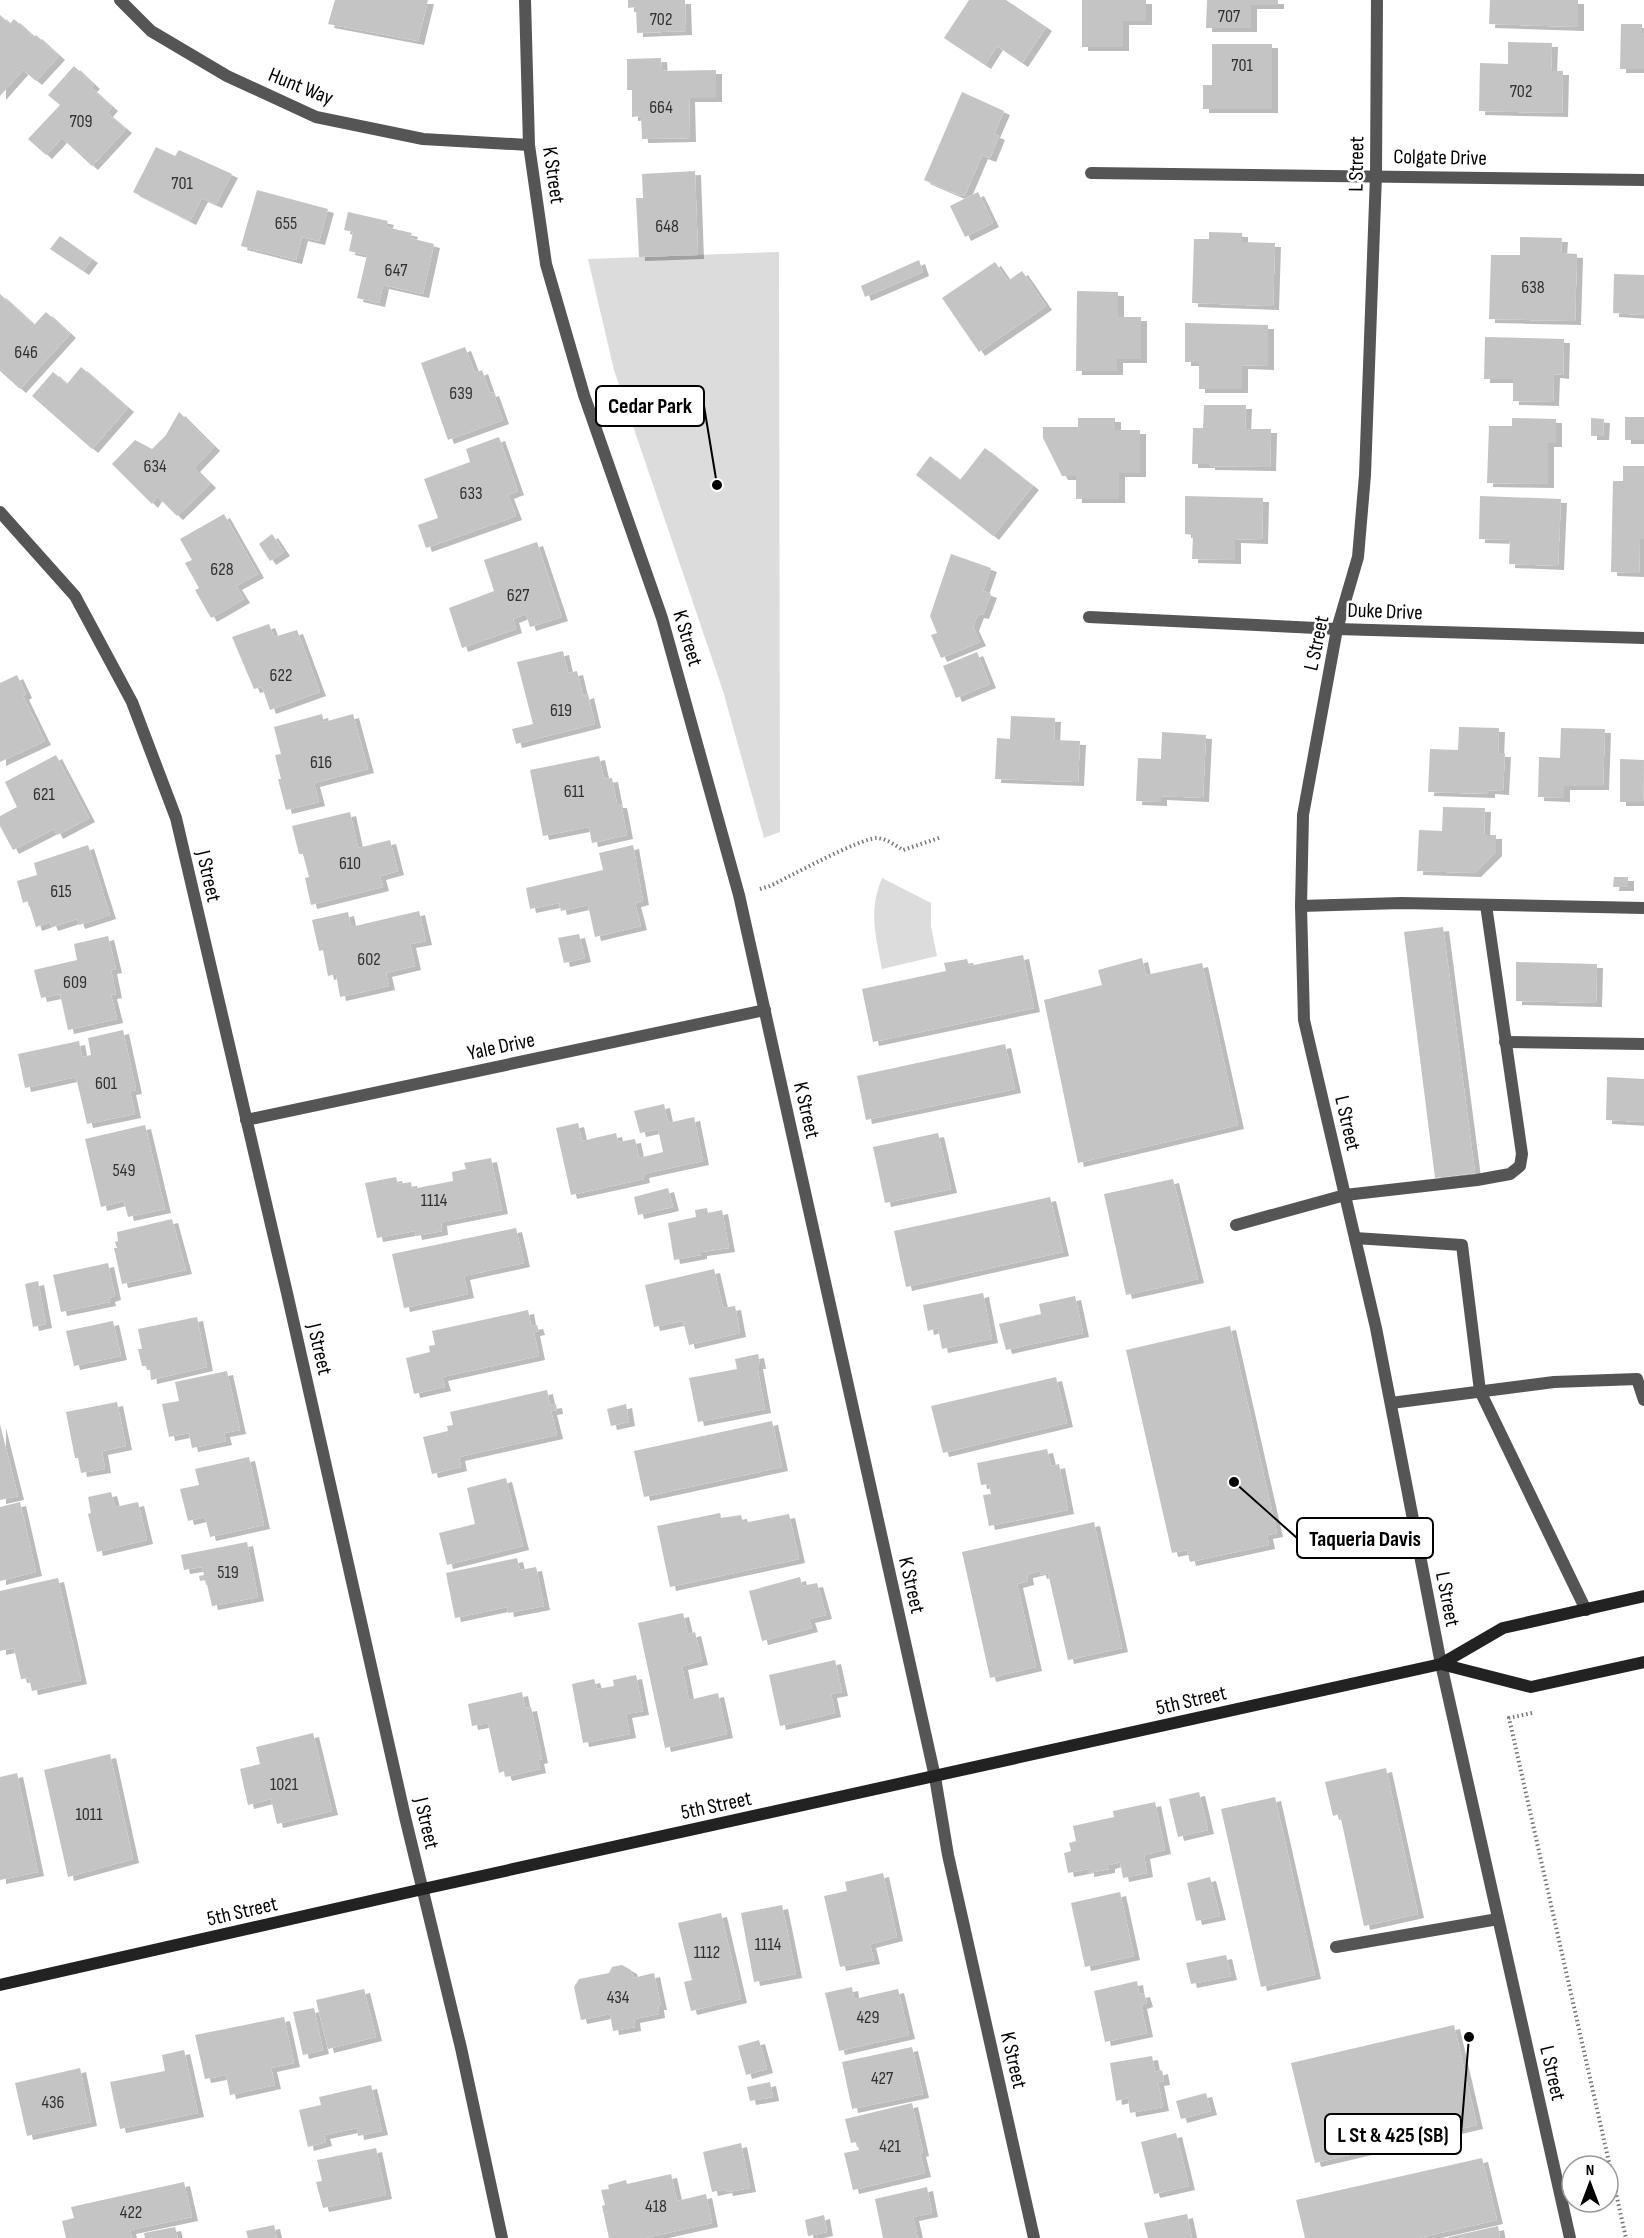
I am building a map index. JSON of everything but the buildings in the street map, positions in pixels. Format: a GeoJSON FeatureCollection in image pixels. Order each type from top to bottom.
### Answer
{"type":"FeatureCollection","features":[{"type":"Feature","properties":{"kind":"main road","name":"5th Street"},"geometry":{"type":"LineString","coordinates":[[0,1986],[1441,1664],[1503,1628],[1644,1596]]}},
{"type":"Feature","properties":{"kind":"main road","name":"5th Street"},"geometry":{"type":"LineString","coordinates":[[1441,1664],[1531,1687],[1644,1662]]}},
{"type":"Feature","properties":{"kind":"street","name":"Hunt Way"},"geometry":{"type":"LineString","coordinates":[[120,0],[152,31],[227,76],[316,117],[423,139],[529,145]]}},
{"type":"Feature","properties":{"kind":"street","name":"K Street"},"geometry":{"type":"LineString","coordinates":[[525,0],[529,145],[546,264],[584,395],[662,618],[739,894],[935,1777],[948,1855],[1034,2238]]}},
{"type":"Feature","properties":{"kind":"street","name":"L Street"},"geometry":{"type":"LineString","coordinates":[[1377,0],[1376,175],[1365,475],[1358,557],[1337,629],[1303,815],[1301,906],[1304,1020],[1376,1328],[1441,1664],[1570,2238]]}},
{"type":"Feature","properties":{"kind":"street","name":"Colgate Drive"},"geometry":{"type":"LineString","coordinates":[[1091,173],[1644,180]]}},
{"type":"Feature","properties":{"kind":"street","name":"J Street"},"geometry":{"type":"LineString","coordinates":[[0,513],[75,596],[132,702],[176,818],[461,2048],[502,2238]]}},
{"type":"Feature","properties":{"kind":"street","name":"Duke Drive"},"geometry":{"type":"LineString","coordinates":[[1089,617],[1337,629],[1644,638]]}},
{"type":"Feature","properties":{"kind":"street"},"geometry":{"type":"LineString","coordinates":[[1301,906],[1401,903],[1644,908]]}},
{"type":"Feature","properties":{"kind":"street"},"geometry":{"type":"LineString","coordinates":[[1236,1225],[1345,1196],[1477,1180],[1510,1174],[1520,1166],[1522,1154],[1486,905]]}},
{"type":"Feature","properties":{"kind":"street","name":"Yale Drive"},"geometry":{"type":"LineString","coordinates":[[246,1119],[765,1010]]}},
{"type":"Feature","properties":{"kind":"street"},"geometry":{"type":"LineString","coordinates":[[1505,1042],[1644,1044]]}},
{"type":"Feature","properties":{"kind":"street"},"geometry":{"type":"LineString","coordinates":[[1355,1238],[1462,1245],[1480,1391],[1586,1610]]}},
{"type":"Feature","properties":{"kind":"street"},"geometry":{"type":"LineString","coordinates":[[1391,1403],[1554,1382],[1637,1379],[1644,1400]]}},
{"type":"Feature","properties":{"kind":"street"},"geometry":{"type":"LineString","coordinates":[[1336,1947],[1498,1919]]}},
{"type":"Feature","properties":{"kind":"path"},"geometry":{"type":"LineString","coordinates":[[739,894],[770,886],[859,843],[876,838],[888,841],[903,850],[939,838]]}},
{"type":"Feature","properties":{"kind":"path"},"geometry":{"type":"LineString","coordinates":[[1542,1711],[1509,1718],[1626,2238]]}},
{"type":"Feature","properties":{"kind":"shaded area"},"geometry":{"type":"Polygon","coordinates":[[[779,252],[780,832],[764,838],[723,691],[614,370],[588,259],[779,252]]]}},
{"type":"Feature","properties":{"kind":"shaded area"},"geometry":{"type":"Polygon","coordinates":[[[882,878],[931,903],[931,926],[937,956],[882,969],[874,913],[882,878]]]}},
{"type":"Feature","properties":{"kind":"place","name":"Cedar Park"},"geometry":{"type":"Point","coordinates":[717,485]}},
{"type":"Feature","properties":{"kind":"place","name":"Taqueria Davis"},"geometry":{"type":"Point","coordinates":[1234,1482]}},
{"type":"Feature","properties":{"kind":"place","name":"L St & 425 (SB)"},"geometry":{"type":"Point","coordinates":[1469,2037]}}]}
